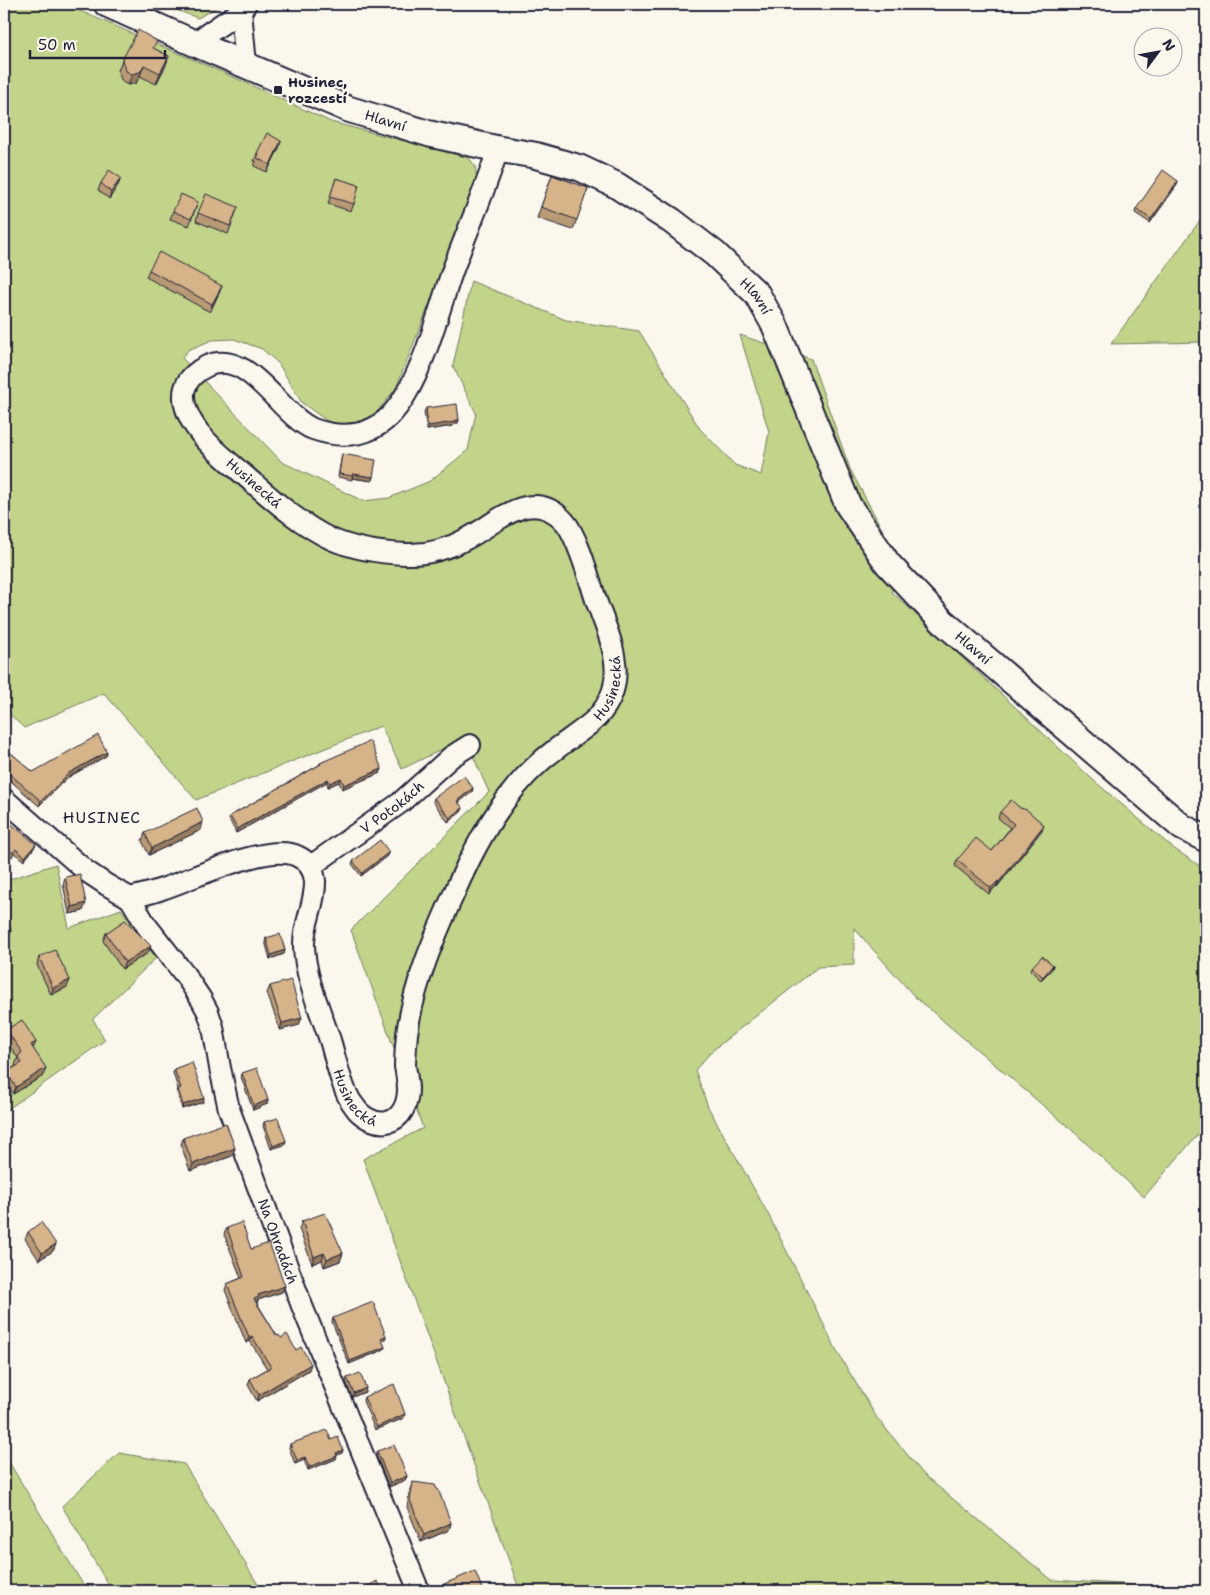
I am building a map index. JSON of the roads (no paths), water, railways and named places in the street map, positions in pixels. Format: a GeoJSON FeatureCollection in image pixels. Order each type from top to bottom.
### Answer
{"type":"FeatureCollection","features":[{"type":"Feature","properties":{"kind":"street","name":"Hlavní"},"geometry":{"type":"LineString","coordinates":[[107,4],[348,109],[430,134],[534,155],[580,168],[616,185],[672,222],[715,254],[757,294],[775,326],[848,505],[888,564],[942,621],[1182,827],[1206,839]]}},
{"type":"Feature","properties":{"kind":"street"},"geometry":{"type":"LineString","coordinates":[[194,43],[243,8]]}},
{"type":"Feature","properties":{"kind":"street"},"geometry":{"type":"LineString","coordinates":[[243,8],[246,65]]}},
{"type":"Feature","properties":{"kind":"street","name":"Husinecká"},"geometry":{"type":"LineString","coordinates":[[311,866],[315,890],[305,927],[304,947],[308,973],[346,1093],[358,1110],[371,1121],[392,1122],[400,1115],[406,1105],[408,1088],[405,1054],[413,1002],[435,936],[466,869],[494,818],[515,788],[538,763],[594,721],[604,709],[612,693],[617,662],[575,541],[565,523],[551,511],[526,506],[513,510],[468,538],[443,549],[412,554],[371,550],[339,542],[316,531],[292,516],[220,454],[202,436],[190,418],[184,402],[185,389],[191,377],[202,368],[214,362],[229,363],[241,367],[254,376],[296,419],[315,430],[338,435],[365,432],[390,418],[409,389],[422,358],[498,149]]}},
{"type":"Feature","properties":{"kind":"street","name":"V Potokách"},"geometry":{"type":"LineString","coordinates":[[311,866],[400,802],[451,758],[470,745]]}},
{"type":"Feature","properties":{"kind":"street"},"geometry":{"type":"LineString","coordinates":[[4,798],[86,871],[130,898],[163,889],[251,858],[272,853],[288,853],[301,857],[311,866]]}},
{"type":"Feature","properties":{"kind":"street","name":"Na Ohradách"},"geometry":{"type":"LineString","coordinates":[[130,898],[146,925],[185,976],[208,1012],[213,1027],[229,1109],[302,1306],[419,1591]]}},
{"type":"Feature","properties":{"kind":"place","name":"Husinec, rozcestí"},"geometry":{"type":"Point","coordinates":[278,90]}},
{"type":"Feature","properties":{"kind":"district","name":"HUSINEC"},"geometry":{"type":"Point","coordinates":[102,817]}}]}
